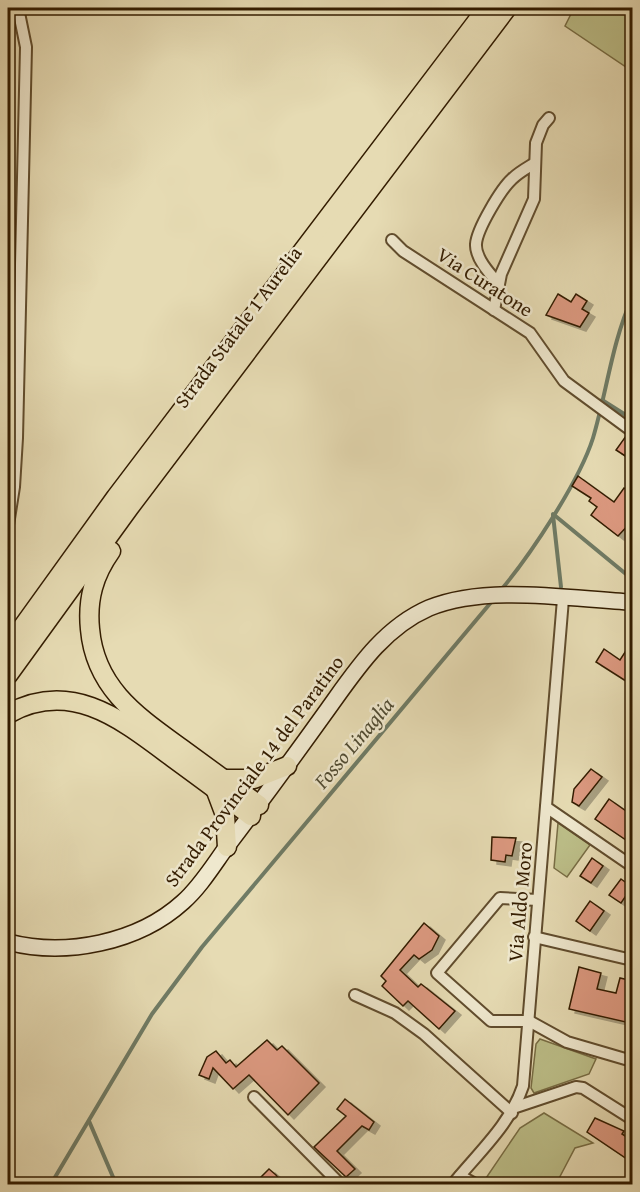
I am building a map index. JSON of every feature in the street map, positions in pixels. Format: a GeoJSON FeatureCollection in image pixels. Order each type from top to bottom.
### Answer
{"type":"FeatureCollection","features":[{"type":"Feature","properties":{"kind":"highway","name":"Strada Statale 1 Aurelia"},"geometry":{"type":"LineString","coordinates":[[8,647],[116,497],[487,8]]}},
{"type":"Feature","properties":{"kind":"highway","name":"Strada Statale 1 Aurelia"},"geometry":{"type":"LineString","coordinates":[[8,675],[129,508],[507,8]]}},
{"type":"Feature","properties":{"kind":"highway"},"geometry":{"type":"LineString","coordinates":[[129,508],[131,524],[100,567],[91,592],[89,620],[95,657],[108,685],[127,708],[219,784],[225,815],[227,847]]}},
{"type":"Feature","properties":{"kind":"highway"},"geometry":{"type":"LineString","coordinates":[[8,714],[26,706],[51,700],[77,702],[98,709],[123,721],[255,810]]}},
{"type":"Feature","properties":{"kind":"highway"},"geometry":{"type":"LineString","coordinates":[[219,784],[254,779],[287,766]]}},
{"type":"Feature","properties":{"kind":"main road","name":"Strada Provinciale 14 del Paratino"},"geometry":{"type":"LineString","coordinates":[[8,942],[36,948],[81,947],[139,929],[183,902],[255,810],[376,645],[394,630],[429,609],[477,597],[522,596],[633,602]]}},
{"type":"Feature","properties":{"kind":"street"},"geometry":{"type":"LineString","coordinates":[[8,525],[14,487],[17,438],[26,47],[18,8]]}},
{"type":"Feature","properties":{"kind":"street"},"geometry":{"type":"LineString","coordinates":[[494,310],[499,284],[534,199],[539,133],[549,118]]}},
{"type":"Feature","properties":{"kind":"street"},"geometry":{"type":"LineString","coordinates":[[499,284],[491,276],[477,250],[478,234],[503,188],[519,172],[535,163]]}},
{"type":"Feature","properties":{"kind":"street","name":"Via Curatone"},"geometry":{"type":"LineString","coordinates":[[392,240],[403,251],[530,333],[540,344],[564,381],[633,431]]}},
{"type":"Feature","properties":{"kind":"street","name":"Via Aldo Moro"},"geometry":{"type":"LineString","coordinates":[[457,1180],[514,1110],[523,1086],[563,599]]}},
{"type":"Feature","properties":{"kind":"street"},"geometry":{"type":"LineString","coordinates":[[546,807],[633,866]]}},
{"type":"Feature","properties":{"kind":"street"},"geometry":{"type":"LineString","coordinates":[[538,900],[500,898],[437,973],[490,1021],[529,1021],[567,1042],[633,1061]]}},
{"type":"Feature","properties":{"kind":"street"},"geometry":{"type":"LineString","coordinates":[[534,936],[633,960]]}},
{"type":"Feature","properties":{"kind":"street"},"geometry":{"type":"LineString","coordinates":[[355,995],[396,1013],[514,1110],[576,1087],[633,1119]]}},
{"type":"Feature","properties":{"kind":"street"},"geometry":{"type":"LineString","coordinates":[[254,1097],[340,1185]]}},
{"type":"Feature","properties":{"kind":"street"},"geometry":{"type":"LineString","coordinates":[[457,1180],[475,1185]]}},
{"type":"Feature","properties":{"kind":"green space"},"geometry":{"type":"Polygon","coordinates":[[[574,8],[632,8],[632,71],[565,26],[574,8]]]}},
{"type":"Feature","properties":{"kind":"green space"},"geometry":{"type":"Polygon","coordinates":[[[558,823],[590,845],[567,877],[554,868],[558,823]]]}},
{"type":"Feature","properties":{"kind":"green space"},"geometry":{"type":"Polygon","coordinates":[[[540,1039],[596,1059],[589,1074],[534,1093],[531,1088],[536,1044],[540,1039]]]}},
{"type":"Feature","properties":{"kind":"green space"},"geometry":{"type":"Polygon","coordinates":[[[544,1113],[593,1143],[575,1148],[556,1184],[490,1184],[484,1181],[520,1128],[544,1113]]]}},
{"type":"Feature","properties":{"kind":"building"},"geometry":{"type":"Polygon","coordinates":[[[558,294],[571,302],[576,294],[587,301],[582,309],[589,313],[580,327],[546,315],[558,294]]]}},
{"type":"Feature","properties":{"kind":"building"},"geometry":{"type":"Polygon","coordinates":[[[626,436],[633,438],[633,461],[616,450],[626,436]]]}},
{"type":"Feature","properties":{"kind":"building"},"geometry":{"type":"Polygon","coordinates":[[[578,476],[614,502],[624,488],[633,494],[633,520],[618,536],[591,515],[597,507],[589,501],[591,498],[572,486],[578,476]]]}},
{"type":"Feature","properties":{"kind":"building"},"geometry":{"type":"Polygon","coordinates":[[[633,640],[633,678],[629,683],[596,662],[604,649],[620,660],[633,640]]]}},
{"type":"Feature","properties":{"kind":"building"},"geometry":{"type":"Polygon","coordinates":[[[591,769],[602,777],[579,806],[572,802],[574,789],[591,769]]]}},
{"type":"Feature","properties":{"kind":"building"},"geometry":{"type":"Polygon","coordinates":[[[609,799],[633,816],[633,831],[626,840],[595,819],[609,799]]]}},
{"type":"Feature","properties":{"kind":"building"},"geometry":{"type":"Polygon","coordinates":[[[492,837],[516,838],[512,856],[506,855],[505,862],[491,860],[492,837]]]}},
{"type":"Feature","properties":{"kind":"building"},"geometry":{"type":"Polygon","coordinates":[[[592,858],[603,866],[591,883],[580,876],[592,858]]]}},
{"type":"Feature","properties":{"kind":"building"},"geometry":{"type":"Polygon","coordinates":[[[621,879],[632,887],[621,903],[609,895],[621,879]]]}},
{"type":"Feature","properties":{"kind":"building"},"geometry":{"type":"Polygon","coordinates":[[[590,901],[604,911],[590,931],[576,921],[590,901]]]}},
{"type":"Feature","properties":{"kind":"building"},"geometry":{"type":"Polygon","coordinates":[[[424,923],[439,936],[432,950],[419,959],[414,955],[400,970],[418,987],[421,984],[455,1011],[439,1029],[408,1001],[403,1006],[382,986],[386,981],[381,976],[424,923]]]}},
{"type":"Feature","properties":{"kind":"building"},"geometry":{"type":"Polygon","coordinates":[[[579,967],[601,973],[597,989],[616,993],[620,978],[633,981],[633,1018],[630,1023],[569,1009],[579,967]]]}},
{"type":"Feature","properties":{"kind":"building"},"geometry":{"type":"Polygon","coordinates":[[[267,1040],[277,1050],[282,1046],[319,1083],[288,1115],[249,1075],[233,1089],[213,1068],[209,1079],[199,1075],[207,1057],[216,1051],[226,1063],[230,1060],[236,1067],[267,1040]]]}},
{"type":"Feature","properties":{"kind":"building"},"geometry":{"type":"Polygon","coordinates":[[[345,1099],[374,1122],[369,1130],[362,1126],[337,1151],[355,1169],[346,1177],[314,1147],[346,1116],[337,1109],[345,1099]]]}},
{"type":"Feature","properties":{"kind":"building"},"geometry":{"type":"Polygon","coordinates":[[[595,1118],[624,1131],[622,1134],[633,1141],[633,1163],[587,1132],[595,1118]]]}},
{"type":"Feature","properties":{"kind":"building"},"geometry":{"type":"Polygon","coordinates":[[[269,1169],[284,1185],[269,1185],[261,1177],[269,1169]]]}},
{"type":"Feature","properties":{"kind":"waterway","name":"Fosso Linaglia"},"geometry":{"type":"LineString","coordinates":[[501,590],[553,517],[586,456],[598,420],[619,332],[632,298]]}},
{"type":"Feature","properties":{"kind":"waterway"},"geometry":{"type":"LineString","coordinates":[[602,400],[632,419]]}},
{"type":"Feature","properties":{"kind":"waterway"},"geometry":{"type":"LineString","coordinates":[[553,514],[632,579]]}},
{"type":"Feature","properties":{"kind":"waterway"},"geometry":{"type":"LineString","coordinates":[[553,515],[561,587]]}},
{"type":"Feature","properties":{"kind":"waterway","name":"Fosso Linaglia"},"geometry":{"type":"LineString","coordinates":[[51,1184],[152,1014],[202,947],[493,600]]}},
{"type":"Feature","properties":{"kind":"waterway"},"geometry":{"type":"LineString","coordinates":[[89,1121],[116,1184]]}}]}
